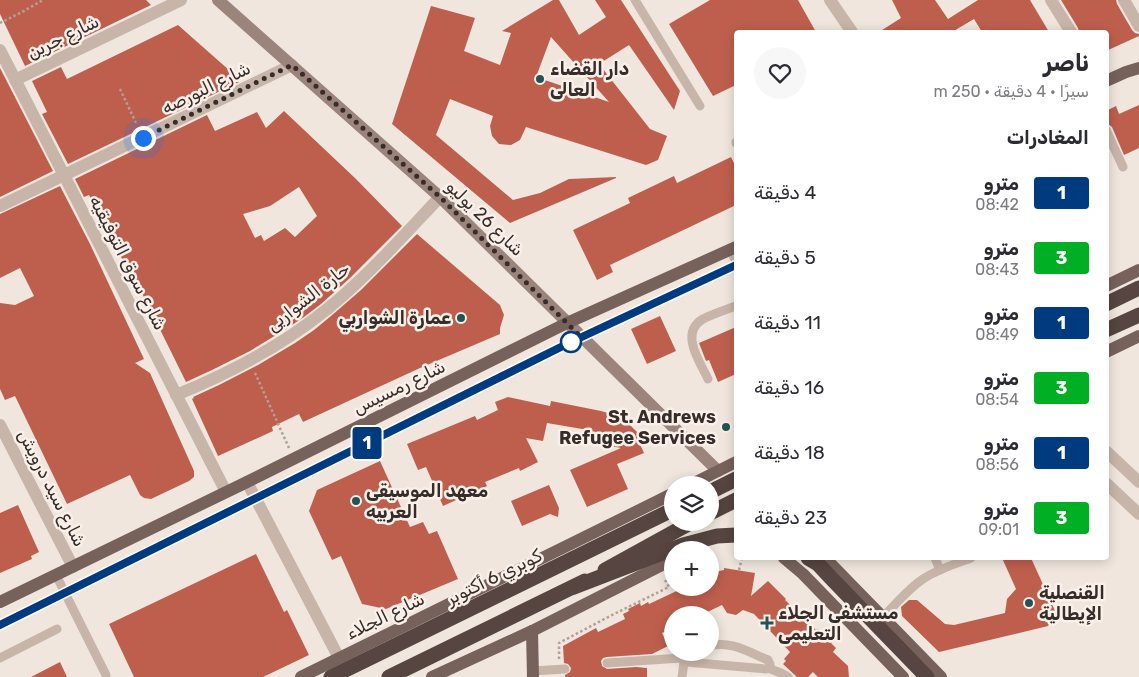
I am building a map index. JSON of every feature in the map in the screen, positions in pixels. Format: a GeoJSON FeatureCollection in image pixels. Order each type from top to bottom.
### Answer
{"type":"FeatureCollection","features":[{"type":"Feature","properties":{"kind":"highway"},"geometry":{"type":"LineString","coordinates":[[1109,303],[1139,288]]}},
{"type":"Feature","properties":{"kind":"highway"},"geometry":{"type":"LineString","coordinates":[[1109,329],[1139,315]]}},
{"type":"Feature","properties":{"kind":"highway"},"geometry":{"type":"LineString","coordinates":[[719,488],[734,480]]}},
{"type":"Feature","properties":{"kind":"highway"},"geometry":{"type":"LineString","coordinates":[[719,508],[734,501]]}},
{"type":"Feature","properties":{"kind":"highway","name":"كوبري 6 أكتوبر"},"geometry":{"type":"LineString","coordinates":[[331,677],[664,514]]}},
{"type":"Feature","properties":{"kind":"highway"},"geometry":{"type":"LineString","coordinates":[[389,677],[574,587],[676,531]]}},
{"type":"Feature","properties":{"kind":"highway"},"geometry":{"type":"LineString","coordinates":[[574,587],[684,545],[717,536],[734,535]]}},
{"type":"Feature","properties":{"kind":"highway"},"geometry":{"type":"LineString","coordinates":[[811,560],[818,564],[927,677]]}},
{"type":"Feature","properties":{"kind":"main road","name":"شارع 26 يوليو"},"geometry":{"type":"LineString","coordinates":[[218,0],[440,197],[718,471]]}},
{"type":"Feature","properties":{"kind":"main road"},"geometry":{"type":"LineString","coordinates":[[1126,72],[1139,63]]}},
{"type":"Feature","properties":{"kind":"main road"},"geometry":{"type":"LineString","coordinates":[[1109,80],[1139,68]]}},
{"type":"Feature","properties":{"kind":"main road","name":"شارع رمسيس"},"geometry":{"type":"LineString","coordinates":[[0,602],[568,324],[734,253]]}},
{"type":"Feature","properties":{"kind":"main road"},"geometry":{"type":"LineString","coordinates":[[1109,285],[1139,270]]}},
{"type":"Feature","properties":{"kind":"main road"},"geometry":{"type":"LineString","coordinates":[[1109,351],[1139,336]]}},
{"type":"Feature","properties":{"kind":"main road"},"geometry":{"type":"LineString","coordinates":[[708,476],[734,463]]}},
{"type":"Feature","properties":{"kind":"main road","name":"شارع الجلاء"},"geometry":{"type":"LineString","coordinates":[[300,677],[664,498]]}},
{"type":"Feature","properties":{"kind":"main road"},"geometry":{"type":"LineString","coordinates":[[710,541],[734,527]]}},
{"type":"Feature","properties":{"kind":"main road"},"geometry":{"type":"LineString","coordinates":[[719,543],[734,542]]}},
{"type":"Feature","properties":{"kind":"main road"},"geometry":{"type":"LineString","coordinates":[[786,560],[804,574],[903,677]]}},
{"type":"Feature","properties":{"kind":"main road"},"geometry":{"type":"LineString","coordinates":[[827,560],[941,677]]}},
{"type":"Feature","properties":{"kind":"main road"},"geometry":{"type":"LineString","coordinates":[[432,677],[664,564]]}},
{"type":"Feature","properties":{"kind":"main road"},"geometry":{"type":"LineString","coordinates":[[532,630],[532,674]]}},
{"type":"Feature","properties":{"kind":"street","name":"شارع جرين"},"geometry":{"type":"LineString","coordinates":[[15,80],[181,0]]}},
{"type":"Feature","properties":{"kind":"street"},"geometry":{"type":"LineString","coordinates":[[830,0],[851,30]]}},
{"type":"Feature","properties":{"kind":"street"},"geometry":{"type":"LineString","coordinates":[[1051,0],[1070,30]]}},
{"type":"Feature","properties":{"kind":"street"},"geometry":{"type":"LineString","coordinates":[[1124,0],[1139,26]]}},
{"type":"Feature","properties":{"kind":"street","name":"شارع سوق التوفيقيه"},"geometry":{"type":"LineString","coordinates":[[0,50],[226,492]]}},
{"type":"Feature","properties":{"kind":"street","name":"شارع البورصه"},"geometry":{"type":"LineString","coordinates":[[0,206],[292,65]]}},
{"type":"Feature","properties":{"kind":"street","name":"حارة الشواربى"},"geometry":{"type":"LineString","coordinates":[[176,395],[214,380],[250,361],[289,337],[326,310],[360,280],[440,197]]}},
{"type":"Feature","properties":{"kind":"street","name":"شارع سيد درويش"},"geometry":{"type":"LineString","coordinates":[[0,425],[73,567]]}},
{"type":"Feature","properties":{"kind":"street"},"geometry":{"type":"LineString","coordinates":[[1109,454],[1139,482]]}},
{"type":"Feature","properties":{"kind":"street"},"geometry":{"type":"LineString","coordinates":[[247,482],[339,658]]}},
{"type":"Feature","properties":{"kind":"street"},"geometry":{"type":"LineString","coordinates":[[1109,485],[1139,514]]}},
{"type":"Feature","properties":{"kind":"lane"},"geometry":{"type":"LineString","coordinates":[[635,0],[700,106]]}},
{"type":"Feature","properties":{"kind":"lane"},"geometry":{"type":"LineString","coordinates":[[1109,137],[1123,167]]}},
{"type":"Feature","properties":{"kind":"lane"},"geometry":{"type":"LineString","coordinates":[[708,379],[693,348],[692,333],[697,324],[702,320],[734,307]]}},
{"type":"Feature","properties":{"kind":"lane"},"geometry":{"type":"LineString","coordinates":[[936,560],[940,570]]}},
{"type":"Feature","properties":{"kind":"lane"},"geometry":{"type":"LineString","coordinates":[[883,617],[909,590],[924,578],[966,560]]}},
{"type":"Feature","properties":{"kind":"lane"},"geometry":{"type":"LineString","coordinates":[[56,575],[106,675]]}},
{"type":"Feature","properties":{"kind":"lane"},"geometry":{"type":"LineString","coordinates":[[0,658],[57,629]]}},
{"type":"Feature","properties":{"kind":"lane"},"geometry":{"type":"LineString","coordinates":[[719,645],[733,646],[768,660],[773,672]]}},
{"type":"Feature","properties":{"kind":"lane"},"geometry":{"type":"LineString","coordinates":[[607,663],[664,658]]}},
{"type":"Feature","properties":{"kind":"lane"},"geometry":{"type":"LineString","coordinates":[[682,677],[683,661]]}},
{"type":"Feature","properties":{"kind":"lane"},"geometry":{"type":"LineString","coordinates":[[707,661],[773,672],[788,677]]}},
{"type":"Feature","properties":{"kind":"lane"},"geometry":{"type":"LineString","coordinates":[[532,674],[561,669]]}},
{"type":"Feature","properties":{"kind":"path"},"geometry":{"type":"LineString","coordinates":[[0,22],[43,0]]}},
{"type":"Feature","properties":{"kind":"path"},"geometry":{"type":"LineString","coordinates":[[120,89],[143,138]]}},
{"type":"Feature","properties":{"kind":"path"},"geometry":{"type":"LineString","coordinates":[[250,361],[293,458]]}},
{"type":"Feature","properties":{"kind":"path"},"geometry":{"type":"LineString","coordinates":[[739,570],[742,560]]}},
{"type":"Feature","properties":{"kind":"path"},"geometry":{"type":"LineString","coordinates":[[561,669],[559,643],[669,587],[659,567]]}},
{"type":"Feature","properties":{"kind":"building"},"geometry":{"type":"Polygon","coordinates":[[[0,0],[146,0],[151,5],[25,66],[0,14],[0,0]]]}},
{"type":"Feature","properties":{"kind":"building"},"geometry":{"type":"Polygon","coordinates":[[[553,0],[559,0],[579,35],[606,17],[595,0],[621,0],[680,91],[674,110],[629,45],[599,64],[650,129],[667,136],[658,160],[646,165],[526,127],[520,140],[511,145],[499,144],[492,136],[490,126],[493,116],[450,99],[436,135],[513,200],[540,193],[569,179],[616,177],[510,223],[392,124],[431,6],[475,18],[464,51],[500,65],[511,33],[502,31],[553,0]],[[551,37],[536,77],[609,102],[551,37]]]}},
{"type":"Feature","properties":{"kind":"building"},"geometry":{"type":"Polygon","coordinates":[[[710,0],[798,0],[815,30],[734,30],[734,86],[713,96],[669,24],[710,0]]]}},
{"type":"Feature","properties":{"kind":"building"},"geometry":{"type":"Polygon","coordinates":[[[892,0],[935,0],[948,19],[978,0],[1030,0],[1048,30],[981,30],[974,19],[955,30],[882,30],[901,18],[892,0]]]}},
{"type":"Feature","properties":{"kind":"building"},"geometry":{"type":"Polygon","coordinates":[[[1061,0],[1116,0],[1132,30],[1139,34],[1139,36],[1109,50],[1109,30],[1078,30],[1061,0]]]}},
{"type":"Feature","properties":{"kind":"building"},"geometry":{"type":"Polygon","coordinates":[[[178,25],[238,78],[239,82],[68,164],[42,114],[47,112],[32,81],[61,67],[67,79],[178,25]]]}},
{"type":"Feature","properties":{"kind":"building"},"geometry":{"type":"Polygon","coordinates":[[[0,68],[53,171],[0,197],[0,68]]]}},
{"type":"Feature","properties":{"kind":"building"},"geometry":{"type":"Polygon","coordinates":[[[1139,105],[1139,148],[1124,155],[1112,127],[1109,125],[1109,110],[1116,106],[1119,114],[1139,105]]]}},
{"type":"Feature","properties":{"kind":"building"},"geometry":{"type":"Polygon","coordinates":[[[284,111],[356,179],[402,226],[350,278],[304,317],[250,351],[186,382],[136,281],[134,282],[89,195],[84,197],[75,179],[207,115],[215,131],[257,112],[266,128],[284,111]],[[299,187],[270,206],[243,214],[255,238],[261,235],[264,241],[285,228],[295,237],[317,216],[299,187]]]}},
{"type":"Feature","properties":{"kind":"building"},"geometry":{"type":"Polygon","coordinates":[[[731,157],[734,163],[734,206],[610,265],[613,272],[597,280],[573,230],[630,203],[628,198],[674,176],[677,183],[731,157]]]}},
{"type":"Feature","properties":{"kind":"building"},"geometry":{"type":"Polygon","coordinates":[[[60,186],[90,244],[144,359],[135,363],[150,373],[194,471],[194,477],[189,481],[151,499],[140,495],[130,475],[67,504],[15,396],[5,400],[0,389],[0,303],[15,305],[34,296],[20,268],[0,278],[0,214],[60,186]]]}},
{"type":"Feature","properties":{"kind":"building"},"geometry":{"type":"Polygon","coordinates":[[[417,234],[500,305],[504,315],[500,334],[420,368],[303,422],[299,414],[272,427],[273,431],[218,456],[192,399],[193,397],[258,365],[314,330],[361,290],[417,234]]]}},
{"type":"Feature","properties":{"kind":"building"},"geometry":{"type":"Polygon","coordinates":[[[660,316],[676,351],[647,364],[631,329],[660,316]]]}},
{"type":"Feature","properties":{"kind":"building"},"geometry":{"type":"Polygon","coordinates":[[[734,328],[734,375],[718,382],[709,360],[706,361],[699,343],[734,328]]]}},
{"type":"Feature","properties":{"kind":"building"},"geometry":{"type":"Polygon","coordinates":[[[508,397],[550,406],[551,401],[601,411],[624,419],[642,437],[638,440],[644,453],[617,464],[628,489],[587,507],[570,470],[621,448],[585,441],[588,430],[547,423],[543,441],[526,438],[538,462],[520,471],[519,468],[485,482],[487,486],[443,506],[426,467],[418,470],[407,444],[475,416],[477,420],[498,410],[495,402],[508,397]]]}},
{"type":"Feature","properties":{"kind":"building"},"geometry":{"type":"Polygon","coordinates":[[[380,461],[410,527],[423,522],[429,534],[437,531],[458,579],[386,609],[362,604],[341,556],[332,560],[309,511],[317,490],[380,461]]]}},
{"type":"Feature","properties":{"kind":"building"},"geometry":{"type":"Polygon","coordinates":[[[549,485],[559,508],[558,517],[550,514],[522,526],[511,501],[549,485]]]}},
{"type":"Feature","properties":{"kind":"building"},"geometry":{"type":"Polygon","coordinates":[[[18,505],[39,552],[31,556],[32,559],[0,573],[0,513],[18,505]]]}},
{"type":"Feature","properties":{"kind":"building"},"geometry":{"type":"Polygon","coordinates":[[[256,554],[284,612],[287,610],[309,655],[263,677],[134,677],[109,624],[256,554]]]}},
{"type":"Feature","properties":{"kind":"building","name":"القنصلية الإيطالية"},"geometry":{"type":"Polygon","coordinates":[[[1003,560],[1032,560],[1056,613],[1048,626],[939,652],[902,616],[901,607],[909,600],[917,600],[945,624],[954,625],[1005,613],[1007,599],[1016,589],[1003,560]]]}},
{"type":"Feature","properties":{"kind":"building"},"geometry":{"type":"Polygon","coordinates":[[[724,568],[755,573],[751,596],[768,581],[816,630],[818,629],[821,633],[823,631],[833,641],[831,643],[836,648],[833,652],[848,666],[849,677],[818,677],[813,672],[808,677],[797,677],[783,664],[786,661],[784,659],[790,652],[754,614],[743,610],[736,615],[727,613],[722,605],[664,606],[664,632],[662,633],[664,648],[652,654],[607,657],[601,661],[602,666],[607,669],[647,668],[647,677],[565,677],[571,668],[568,664],[564,663],[563,646],[596,628],[598,632],[625,619],[623,614],[640,603],[641,606],[648,602],[649,604],[666,596],[719,596],[719,571],[724,570],[724,568]]]}},
{"type":"Feature","properties":{"kind":"building"},"geometry":{"type":"Polygon","coordinates":[[[60,662],[67,677],[31,677],[60,662]]]}},
{"type":"Feature","properties":{"kind":"metro line","name":"1"},"geometry":{"type":"LineString","coordinates":[[0,625],[571,342],[734,266]]}},
{"type":"Feature","properties":{"kind":"place","name":"دار القضاء العالى"},"geometry":{"type":"Point","coordinates":[540,79]}},
{"type":"Feature","properties":{"kind":"place","name":"عمارة الشواربي"},"geometry":{"type":"Point","coordinates":[461,318]}},
{"type":"Feature","properties":{"kind":"place","name":"St. Andrews Refugee Services"},"geometry":{"type":"Point","coordinates":[726,427]}},
{"type":"Feature","properties":{"kind":"place","name":"معهد الموسيقى العربيه"},"geometry":{"type":"Point","coordinates":[356,501]}},
{"type":"Feature","properties":{"kind":"place","name":"القنصلية الإيطالية"},"geometry":{"type":"Point","coordinates":[1029,603]}},
{"type":"Feature","properties":{"kind":"place","name":"مستشفى الجلاء التعليمى"},"geometry":{"type":"Point","coordinates":[767,623]}},
{"type":"Feature","properties":{"kind":"route"},"geometry":{"type":"LineString","coordinates":[[143,138],[292,65],[440,197],[581,337],[571,342]]}}]}
